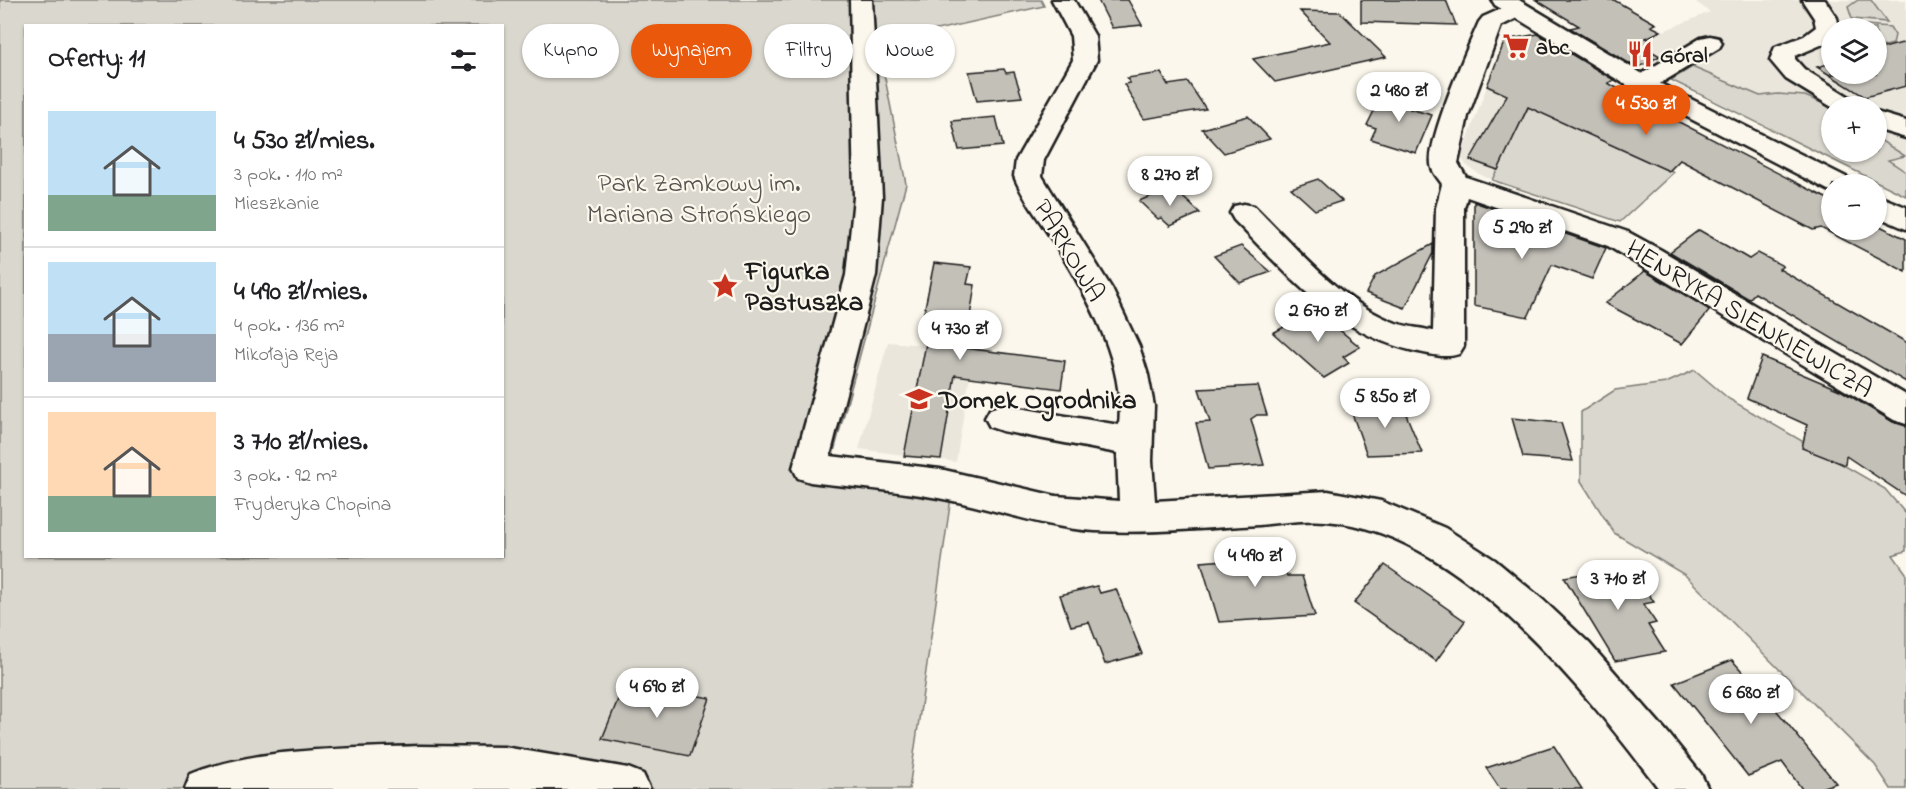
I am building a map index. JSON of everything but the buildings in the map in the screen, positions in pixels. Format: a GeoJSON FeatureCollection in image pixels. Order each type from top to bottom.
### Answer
{"type":"FeatureCollection","features":[{"type":"Feature","properties":{"kind":"street"},"geometry":{"type":"LineString","coordinates":[[861,0],[868,196],[861,275],[810,468],[956,487],[1070,513],[1139,516],[1316,507],[1351,509],[1410,528],[1435,542],[1519,600],[1618,704],[1686,789]]}},
{"type":"Feature","properties":{"kind":"street","name":"PARKOWA"},"geometry":{"type":"LineString","coordinates":[[1063,0],[1085,42],[1086,60],[1030,160],[1028,176],[1082,266],[1118,332],[1127,355],[1137,408],[1134,488],[1139,516]]}},
{"type":"Feature","properties":{"kind":"street"},"geometry":{"type":"LineString","coordinates":[[1813,0],[1827,22],[1828,30],[1823,36],[1784,52],[1782,60],[1794,74],[1830,96]]}},
{"type":"Feature","properties":{"kind":"street"},"geometry":{"type":"LineString","coordinates":[[1244,213],[1295,263],[1361,320],[1385,331],[1448,346],[1449,208],[1456,183],[1446,171],[1445,147],[1491,22],[1510,4],[1642,84],[1821,175]]}},
{"type":"Feature","properties":{"kind":"street"},"geometry":{"type":"LineString","coordinates":[[1642,84],[1710,43]]}},
{"type":"Feature","properties":{"kind":"street","name":"HENRYKA SIENKIEWICZA"},"geometry":{"type":"LineString","coordinates":[[1456,183],[1618,239],[1906,411]]}},
{"type":"Feature","properties":{"kind":"street"},"geometry":{"type":"LineString","coordinates":[[1887,210],[1906,219]]}},
{"type":"Feature","properties":{"kind":"street"},"geometry":{"type":"LineString","coordinates":[[1002,418],[1135,442]]}},
{"type":"Feature","properties":{"kind":"street"},"geometry":{"type":"LineString","coordinates":[[206,789],[252,779],[288,775],[419,767],[504,768],[628,789]]}},
{"type":"Feature","properties":{"kind":"shaded area"},"geometry":{"type":"Polygon","coordinates":[[[1693,0],[1906,0],[1906,190],[1887,181],[1887,174],[1872,174],[1847,162],[1887,162],[1887,96],[1821,96],[1821,150],[1647,67],[1617,50],[1710,12],[1693,0]]]}},
{"type":"Feature","properties":{"kind":"shaded area"},"geometry":{"type":"Polygon","coordinates":[[[1487,86],[1529,106],[1492,180],[1466,165],[1461,157],[1487,86]]]}},
{"type":"Feature","properties":{"kind":"shaded area","name":"Domek Ogrodnika"},"geometry":{"type":"Polygon","coordinates":[[[888,342],[974,349],[956,462],[859,449],[888,342]]]}},
{"type":"Feature","properties":{"kind":"green space","name":"Park Zamkowy im. Mariana Strońskiego"},"geometry":{"type":"Polygon","coordinates":[[[0,0],[1041,0],[1044,6],[955,26],[955,24],[865,24],[865,78],[885,78],[906,184],[832,459],[954,477],[909,789],[0,789],[0,0]]]}},
{"type":"Feature","properties":{"kind":"green space"},"geometry":{"type":"Polygon","coordinates":[[[1858,0],[1871,0],[1884,18],[1852,18],[1848,7],[1858,0]]]}},
{"type":"Feature","properties":{"kind":"green space"},"geometry":{"type":"Polygon","coordinates":[[[1887,27],[1890,27],[1895,35],[1893,44],[1887,46],[1887,27]]]}},
{"type":"Feature","properties":{"kind":"green space"},"geometry":{"type":"Polygon","coordinates":[[[1692,67],[1760,96],[1778,94],[1805,96],[1821,103],[1821,154],[1671,80],[1692,67]]]}},
{"type":"Feature","properties":{"kind":"green space"},"geometry":{"type":"Polygon","coordinates":[[[1529,106],[1674,172],[1620,222],[1492,180],[1529,106]]]}},
{"type":"Feature","properties":{"kind":"green space"},"geometry":{"type":"Polygon","coordinates":[[[1887,144],[1905,156],[1888,160],[1906,172],[1906,196],[1887,187],[1887,174],[1861,174],[1837,162],[1887,162],[1887,144]]]}},
{"type":"Feature","properties":{"kind":"green space"},"geometry":{"type":"Polygon","coordinates":[[[1695,370],[1729,399],[1885,489],[1906,514],[1906,551],[1893,555],[1906,573],[1906,789],[1891,789],[1875,765],[1685,575],[1614,533],[1581,481],[1581,412],[1615,390],[1666,383],[1695,370]]]}},
{"type":"Feature","properties":{"kind":"place","name":"abc"},"geometry":{"type":"Point","coordinates":[1516,46]}},
{"type":"Feature","properties":{"kind":"place","name":"Góral"},"geometry":{"type":"Point","coordinates":[1640,54]}},
{"type":"Feature","properties":{"kind":"place","name":"Figurka Pastuszka"},"geometry":{"type":"Point","coordinates":[725,286]}},
{"type":"Feature","properties":{"kind":"place","name":"Domek Ogrodnika"},"geometry":{"type":"Point","coordinates":[919,399]}}]}
